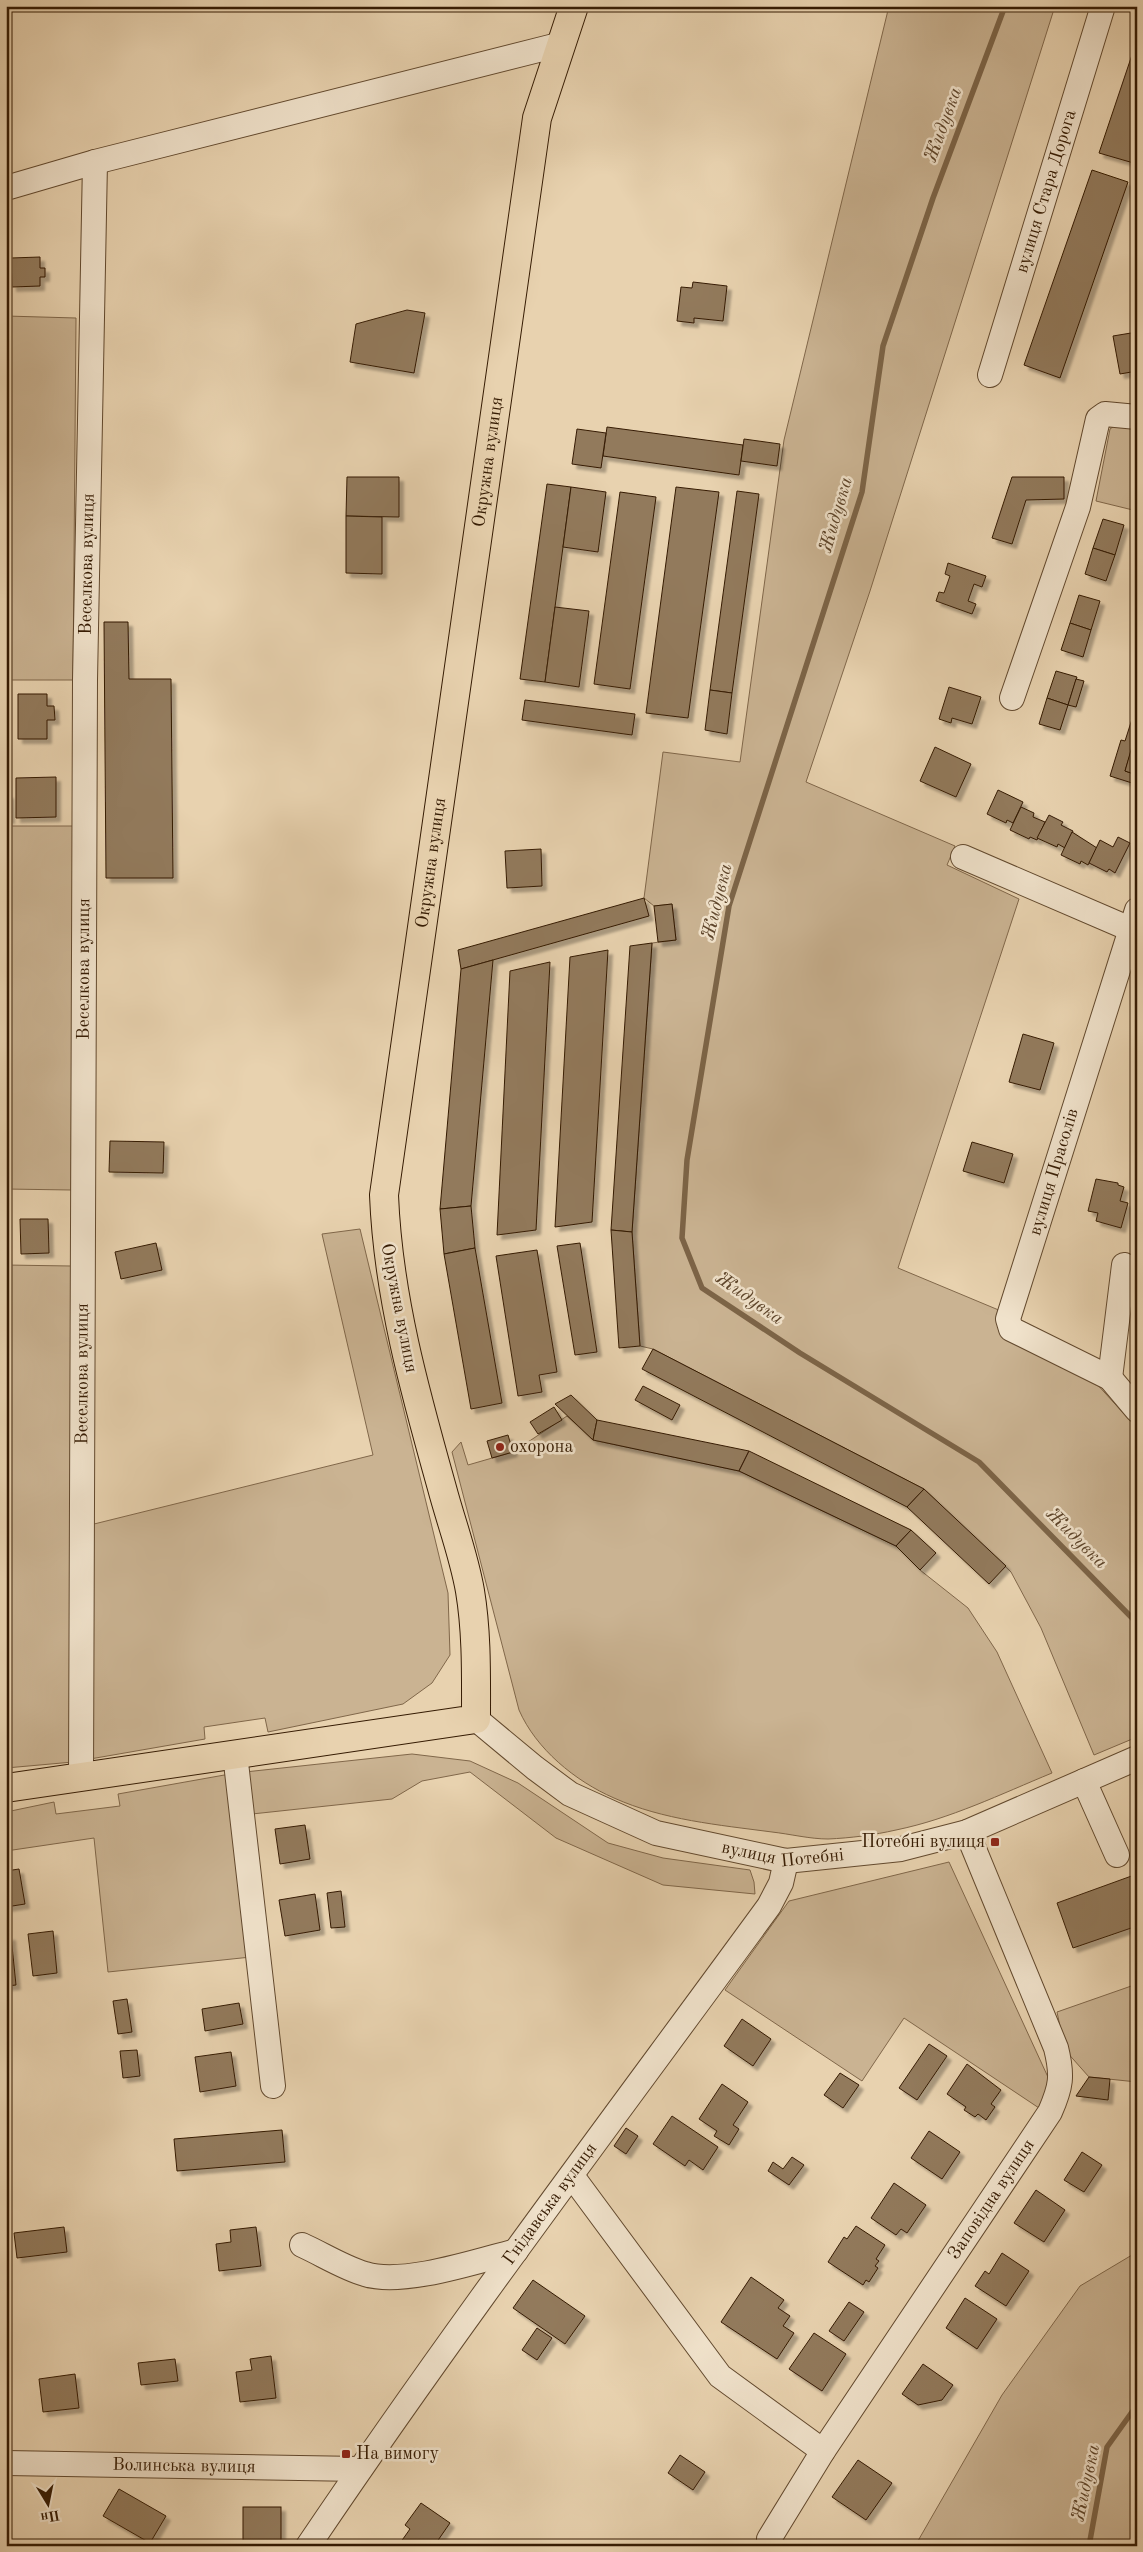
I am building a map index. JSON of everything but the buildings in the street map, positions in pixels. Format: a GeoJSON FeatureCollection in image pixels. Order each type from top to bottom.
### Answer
{"type":"FeatureCollection","features":[{"type":"Feature","properties":{"kind":"main road","name":"Окружна вулиця"},"geometry":{"type":"LineString","coordinates":[[476,1719],[476,1656],[470,1590],[408,1361],[391,1283],[384,1195],[537,118],[574,6]]}},
{"type":"Feature","properties":{"kind":"main road"},"geometry":{"type":"LineString","coordinates":[[6,1788],[476,1719]]}},
{"type":"Feature","properties":{"kind":"street","name":"вулиця Стара Дорога"},"geometry":{"type":"LineString","coordinates":[[990,375],[1103,6]]}},
{"type":"Feature","properties":{"kind":"street"},"geometry":{"type":"LineString","coordinates":[[6,188],[95,162],[562,44]]}},
{"type":"Feature","properties":{"kind":"street","name":"Веселкова вулиця"},"geometry":{"type":"LineString","coordinates":[[81,1778],[85,680],[95,162]]}},
{"type":"Feature","properties":{"kind":"street"},"geometry":{"type":"LineString","coordinates":[[1012,698],[1078,507],[1098,419],[1105,414],[1137,416]]}},
{"type":"Feature","properties":{"kind":"street"},"geometry":{"type":"LineString","coordinates":[[963,856],[1135,924]]}},
{"type":"Feature","properties":{"kind":"street","name":"вулиця Прасолів"},"geometry":{"type":"LineString","coordinates":[[1110,1378],[1011,1329],[1008,1319],[1135,924]]}},
{"type":"Feature","properties":{"kind":"street"},"geometry":{"type":"LineString","coordinates":[[1124,1265],[1110,1378],[1137,1410]]}},
{"type":"Feature","properties":{"kind":"street","name":"вулиця Потебні"},"geometry":{"type":"LineString","coordinates":[[476,1719],[534,1768],[578,1798],[656,1833],[786,1861],[901,1849],[967,1832],[1137,1758]]}},
{"type":"Feature","properties":{"kind":"street"},"geometry":{"type":"LineString","coordinates":[[235,1754],[273,2086]]}},
{"type":"Feature","properties":{"kind":"street"},"geometry":{"type":"LineString","coordinates":[[1084,1781],[1116,1855]]}},
{"type":"Feature","properties":{"kind":"street","name":"Заповідна вулиця"},"geometry":{"type":"LineString","coordinates":[[769,2539],[824,2451],[1045,2120],[1060,2089],[1061,2069],[1056,2048],[967,1832]]}},
{"type":"Feature","properties":{"kind":"street","name":"Гнідавська вулиця"},"geometry":{"type":"LineString","coordinates":[[308,2546],[360,2469],[516,2251],[770,1906],[781,1883],[786,1861]]}},
{"type":"Feature","properties":{"kind":"street"},"geometry":{"type":"LineString","coordinates":[[572,2176],[720,2376],[824,2451]]}},
{"type":"Feature","properties":{"kind":"street"},"geometry":{"type":"LineString","coordinates":[[302,2245],[366,2274],[389,2277],[418,2274],[516,2251]]}},
{"type":"Feature","properties":{"kind":"street","name":"Волинська вулиця"},"geometry":{"type":"LineString","coordinates":[[6,2463],[360,2469]]}},
{"type":"Feature","properties":{"kind":"shaded area"},"geometry":{"type":"Polygon","coordinates":[[[889,6],[1055,6],[870,591],[806,782],[955,846],[947,865],[1019,899],[898,1268],[1001,1311],[1094,1381],[1137,1428],[1137,1737],[1094,1755],[1041,1628],[1011,1572],[924,1489],[653,1349],[640,1346],[632,1232],[652,943],[676,940],[672,904],[654,906],[644,898],[663,752],[740,762],[784,440],[889,6]]]}},
{"type":"Feature","properties":{"kind":"shaded area"},"geometry":{"type":"Polygon","coordinates":[[[6,316],[76,318],[73,680],[6,680],[6,316]]]}},
{"type":"Feature","properties":{"kind":"shaded area"},"geometry":{"type":"Polygon","coordinates":[[[1117,424],[1137,427],[1137,511],[1096,501],[1110,429],[1117,424]]]}},
{"type":"Feature","properties":{"kind":"shaded area"},"geometry":{"type":"Polygon","coordinates":[[[6,826],[73,826],[71,1190],[6,1189],[6,826]]]}},
{"type":"Feature","properties":{"kind":"shaded area"},"geometry":{"type":"Polygon","coordinates":[[[360,1229],[448,1593],[450,1655],[432,1683],[403,1704],[268,1732],[265,1718],[204,1727],[205,1739],[90,1759],[90,1525],[373,1455],[322,1234],[360,1229]]]}},
{"type":"Feature","properties":{"kind":"shaded area"},"geometry":{"type":"Polygon","coordinates":[[[6,1265],[71,1266],[71,1737],[73,1762],[6,1768],[6,1265]]]}},
{"type":"Feature","properties":{"kind":"shaded area"},"geometry":{"type":"Polygon","coordinates":[[[567,1416],[593,1440],[739,1471],[896,1546],[920,1570],[968,1608],[997,1652],[1052,1773],[975,1805],[916,1825],[854,1837],[828,1839],[712,1824],[652,1812],[599,1791],[571,1773],[536,1738],[519,1710],[452,1452],[461,1442],[468,1465],[513,1452],[567,1416]]]}},
{"type":"Feature","properties":{"kind":"shaded area"},"geometry":{"type":"Polygon","coordinates":[[[412,1754],[470,1761],[518,1783],[608,1843],[663,1858],[750,1870],[755,1894],[663,1885],[556,1838],[470,1772],[422,1781],[392,1799],[252,1814],[245,1772],[412,1754]]]}},
{"type":"Feature","properties":{"kind":"shaded area"},"geometry":{"type":"Polygon","coordinates":[[[230,1774],[251,1957],[108,1972],[94,1838],[6,1851],[6,1812],[54,1802],[56,1814],[120,1806],[118,1794],[230,1774]]]}},
{"type":"Feature","properties":{"kind":"shaded area"},"geometry":{"type":"Polygon","coordinates":[[[949,1862],[1053,2088],[1039,2108],[904,2018],[862,2081],[725,1990],[789,1901],[949,1862]]]}},
{"type":"Feature","properties":{"kind":"shaded area"},"geometry":{"type":"Polygon","coordinates":[[[1137,1984],[1137,2082],[1089,2077],[1065,2050],[1057,2012],[1137,1984]]]}},
{"type":"Feature","properties":{"kind":"shaded area"},"geometry":{"type":"Polygon","coordinates":[[[1137,2252],[1137,2546],[915,2546],[1002,2395],[1080,2286],[1137,2252]]]}},
{"type":"Feature","properties":{"kind":"waterway","name":"Жидувка"},"geometry":{"type":"LineString","coordinates":[[1005,6],[933,198],[883,346],[862,492],[729,906],[687,1160],[682,1238],[702,1288],[800,1353],[979,1462],[1137,1623]]}},
{"type":"Feature","properties":{"kind":"waterway","name":"Жидувка"},"geometry":{"type":"LineString","coordinates":[[1089,2546],[1107,2447],[1137,2405]]}},
{"type":"Feature","properties":{"kind":"place","name":"охорона"},"geometry":{"type":"Point","coordinates":[500,1447]}},
{"type":"Feature","properties":{"kind":"place","name":"Потебні вулиця"},"geometry":{"type":"Point","coordinates":[995,1842]}},
{"type":"Feature","properties":{"kind":"place","name":"На вимогу"},"geometry":{"type":"Point","coordinates":[346,2454]}}]}
